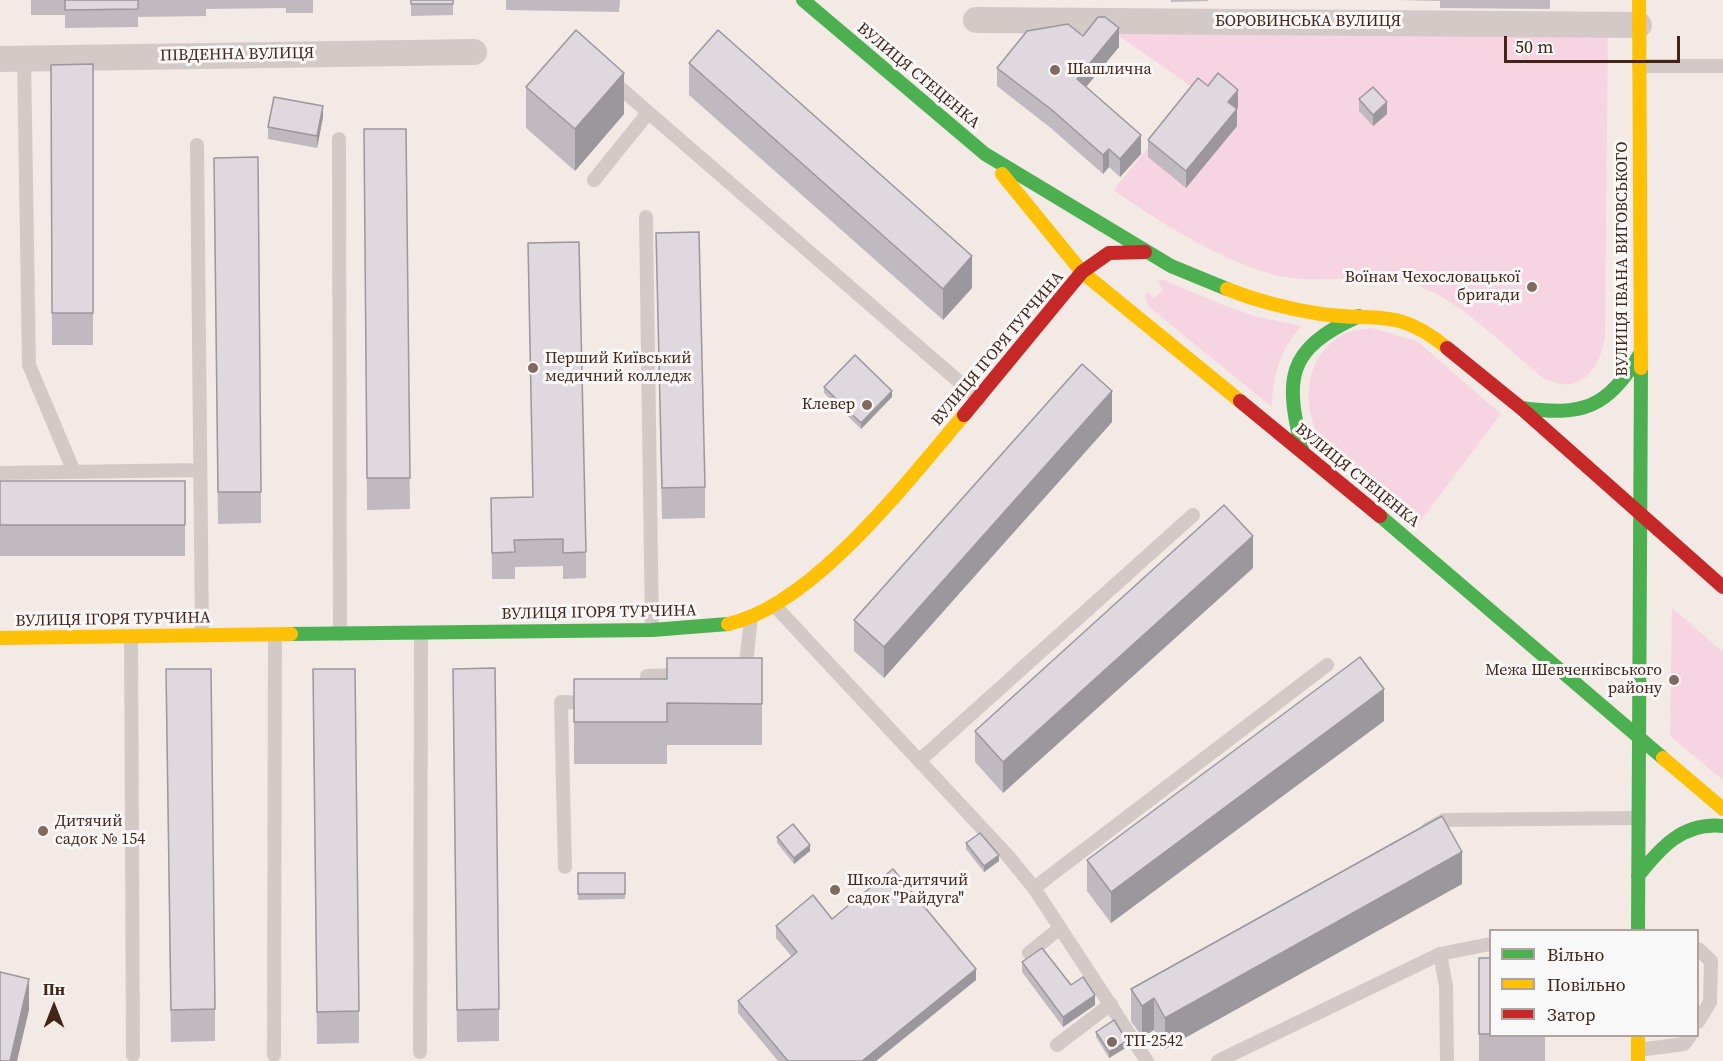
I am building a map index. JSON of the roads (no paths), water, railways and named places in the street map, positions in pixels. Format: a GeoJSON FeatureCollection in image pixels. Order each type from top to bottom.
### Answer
{"type":"FeatureCollection","features":[{"type":"Feature","properties":{"kind":"main road","name":"ВУЛИЦЯ СТЕЦЕНКА"},"geometry":{"type":"LineString","coordinates":[[803,0],[985,154],[1145,252],[1218,287],[1254,300],[1322,314],[1404,321],[1426,330],[1521,408],[1723,587]]}},
{"type":"Feature","properties":{"kind":"main road","name":"ВУЛИЦЯ ІВАНА ВИГОВСЬКОГО"},"geometry":{"type":"LineString","coordinates":[[1638,929],[1642,517],[1639,12]]}},
{"type":"Feature","properties":{"kind":"main road","name":"ВУЛИЦЯ СТЕЦЕНКА"},"geometry":{"type":"LineString","coordinates":[[985,154],[1082,272],[1303,453],[1640,736],[1723,809]]}},
{"type":"Feature","properties":{"kind":"main road","name":"ВУЛИЦЯ ІГОРЯ ТУРЧИНА"},"geometry":{"type":"LineString","coordinates":[[0,638],[697,629],[751,617],[775,606],[838,557],[979,399],[1082,272],[1109,253],[1145,252]]}},
{"type":"Feature","properties":{"kind":"main road"},"geometry":{"type":"LineString","coordinates":[[1303,453],[1293,412],[1291,387],[1297,361],[1313,340],[1336,325],[1360,316]]}},
{"type":"Feature","properties":{"kind":"main road"},"geometry":{"type":"LineString","coordinates":[[1521,408],[1559,414],[1588,411],[1610,396],[1628,375],[1640,354]]}},
{"type":"Feature","properties":{"kind":"main road"},"geometry":{"type":"LineString","coordinates":[[1638,876],[1662,845],[1682,830],[1710,823],[1723,826]]}},
{"type":"Feature","properties":{"kind":"main road"},"geometry":{"type":"LineString","coordinates":[[1638,1037],[1638,1055]]}},
{"type":"Feature","properties":{"kind":"street","name":"БОРОВИНСЬКА ВУЛИЦЯ"},"geometry":{"type":"LineString","coordinates":[[976,20],[1639,12]]}},
{"type":"Feature","properties":{"kind":"street","name":"ПІВДЕННА ВУЛИЦЯ"},"geometry":{"type":"LineString","coordinates":[[12,58],[474,52]]}},
{"type":"Feature","properties":{"kind":"lane"},"geometry":{"type":"LineString","coordinates":[[12,58],[29,365],[75,472]]}},
{"type":"Feature","properties":{"kind":"lane"},"geometry":{"type":"LineString","coordinates":[[1639,66],[1723,66]]}},
{"type":"Feature","properties":{"kind":"lane"},"geometry":{"type":"LineString","coordinates":[[600,69],[979,399]]}},
{"type":"Feature","properties":{"kind":"lane"},"geometry":{"type":"LineString","coordinates":[[594,180],[648,113]]}},
{"type":"Feature","properties":{"kind":"lane"},"geometry":{"type":"LineString","coordinates":[[339,139],[340,634]]}},
{"type":"Feature","properties":{"kind":"lane"},"geometry":{"type":"LineString","coordinates":[[196,145],[202,635]]}},
{"type":"Feature","properties":{"kind":"lane"},"geometry":{"type":"LineString","coordinates":[[646,217],[652,630]]}},
{"type":"Feature","properties":{"kind":"lane"},"geometry":{"type":"LineString","coordinates":[[0,473],[200,470]]}},
{"type":"Feature","properties":{"kind":"lane"},"geometry":{"type":"LineString","coordinates":[[920,761],[1193,515]]}},
{"type":"Feature","properties":{"kind":"lane"},"geometry":{"type":"LineString","coordinates":[[775,606],[920,761],[1034,888],[1147,1061]]}},
{"type":"Feature","properties":{"kind":"lane"},"geometry":{"type":"LineString","coordinates":[[736,674],[747,674],[751,617]]}},
{"type":"Feature","properties":{"kind":"lane"},"geometry":{"type":"LineString","coordinates":[[420,1052],[421,633]]}},
{"type":"Feature","properties":{"kind":"lane"},"geometry":{"type":"LineString","coordinates":[[274,1055],[275,634]]}},
{"type":"Feature","properties":{"kind":"lane"},"geometry":{"type":"LineString","coordinates":[[131,636],[133,1055]]}},
{"type":"Feature","properties":{"kind":"lane"},"geometry":{"type":"LineString","coordinates":[[1034,888],[1327,665]]}},
{"type":"Feature","properties":{"kind":"lane"},"geometry":{"type":"LineString","coordinates":[[636,703],[647,704],[647,676],[703,675]]}},
{"type":"Feature","properties":{"kind":"lane"},"geometry":{"type":"LineString","coordinates":[[565,867],[561,702],[604,703]]}},
{"type":"Feature","properties":{"kind":"lane"},"geometry":{"type":"LineString","coordinates":[[1414,837],[1444,820],[1639,818]]}},
{"type":"Feature","properties":{"kind":"lane"},"geometry":{"type":"LineString","coordinates":[[1029,953],[1060,928]]}},
{"type":"Feature","properties":{"kind":"lane"},"geometry":{"type":"LineString","coordinates":[[1218,1061],[1440,954],[1489,944]]}},
{"type":"Feature","properties":{"kind":"lane"},"geometry":{"type":"LineString","coordinates":[[1699,950],[1711,961],[1710,1002],[1699,1020]]}},
{"type":"Feature","properties":{"kind":"lane"},"geometry":{"type":"LineString","coordinates":[[1440,954],[1446,987],[1447,1061]]}},
{"type":"Feature","properties":{"kind":"lane"},"geometry":{"type":"LineString","coordinates":[[1058,1045],[1111,1004]]}},
{"type":"Feature","properties":{"kind":"lane"},"geometry":{"type":"LineString","coordinates":[[1638,1055],[1684,1044],[1689,1037]]}},
{"type":"Feature","properties":{"kind":"place","name":"Шашлична"},"geometry":{"type":"Point","coordinates":[1055,70]}},
{"type":"Feature","properties":{"kind":"place","name":"Воїнам Чехословацької бригади"},"geometry":{"type":"Point","coordinates":[1532,287]}},
{"type":"Feature","properties":{"kind":"place","name":"Перший Київський медичний колледж"},"geometry":{"type":"Point","coordinates":[533,368]}},
{"type":"Feature","properties":{"kind":"place","name":"Клевер"},"geometry":{"type":"Point","coordinates":[867,405]}},
{"type":"Feature","properties":{"kind":"place","name":"Межа Шевченківського району"},"geometry":{"type":"Point","coordinates":[1674,680]}},
{"type":"Feature","properties":{"kind":"place","name":"Дитячий садок № 154"},"geometry":{"type":"Point","coordinates":[43,831]}},
{"type":"Feature","properties":{"kind":"place","name":"Школа-дитячий садок \"Райдуга\""},"geometry":{"type":"Point","coordinates":[835,890]}},
{"type":"Feature","properties":{"kind":"place","name":"ТП-2542"},"geometry":{"type":"Point","coordinates":[1112,1042]}}]}
